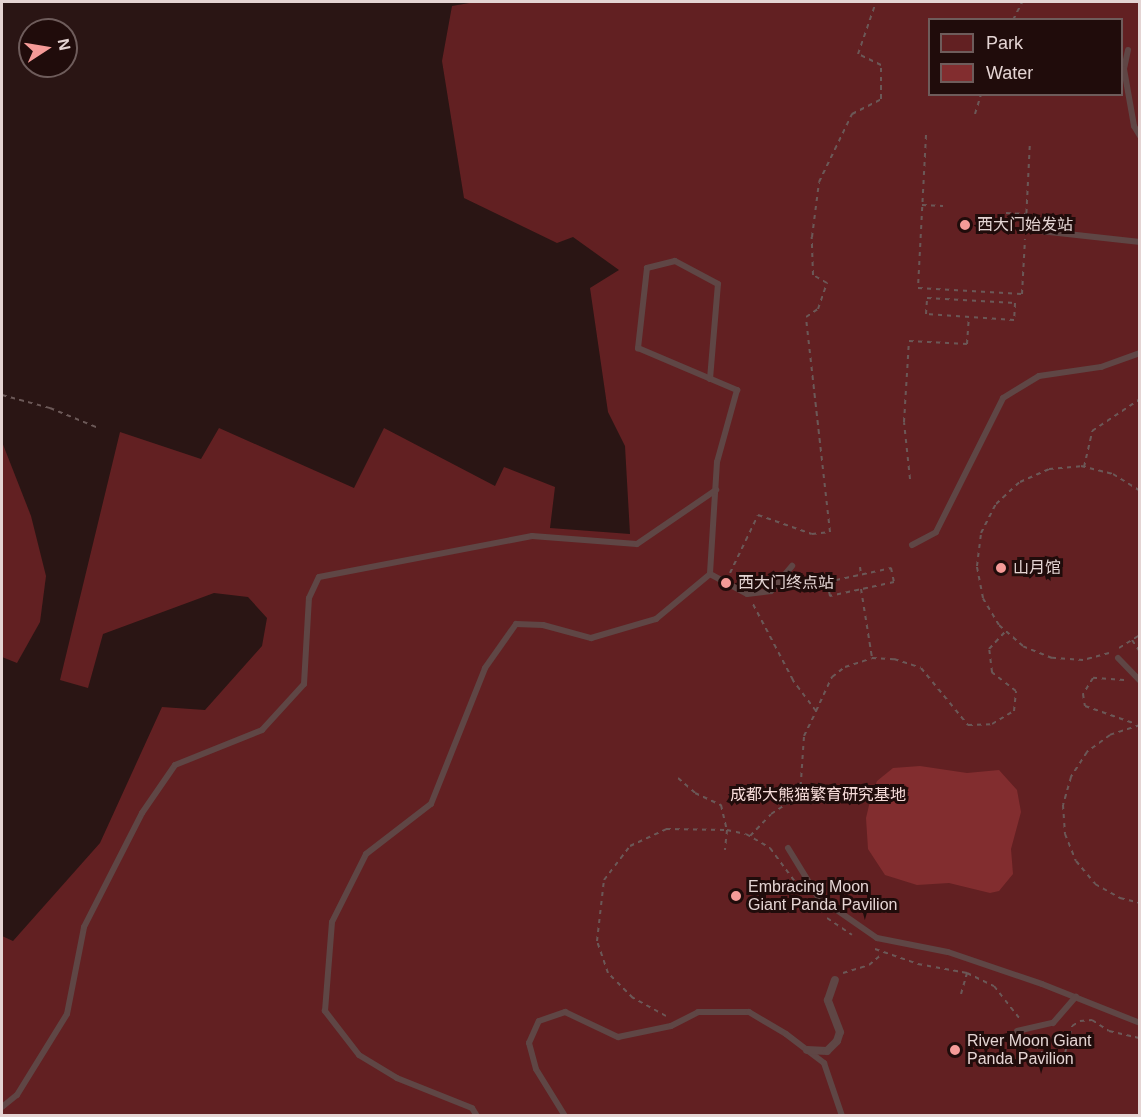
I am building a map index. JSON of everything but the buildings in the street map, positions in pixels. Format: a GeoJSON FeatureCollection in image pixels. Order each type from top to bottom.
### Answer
{"type":"FeatureCollection","features":[{"type":"Feature","properties":{"kind":"street"},"geometry":{"type":"LineString","coordinates":[[807,1050],[827,1051],[837,1041],[840,1032],[828,1000],[835,980]]}},
{"type":"Feature","properties":{"kind":"lane"},"geometry":{"type":"LineString","coordinates":[[1128,50],[1124,69],[1134,126],[1140,136]]}},
{"type":"Feature","properties":{"kind":"lane"},"geometry":{"type":"LineString","coordinates":[[1028,232],[1140,242]]}},
{"type":"Feature","properties":{"kind":"lane"},"geometry":{"type":"LineString","coordinates":[[477,1116],[472,1108],[397,1078],[359,1055],[325,1011],[332,922],[366,854],[431,804],[484,669],[516,624],[543,625],[591,638],[656,619],[710,574],[717,462],[737,390],[710,379],[638,348],[647,268],[675,261],[718,284],[710,379]]}},
{"type":"Feature","properties":{"kind":"lane"},"geometry":{"type":"LineString","coordinates":[[912,545],[936,532],[1004,398],[1039,376],[1101,367],[1140,353]]}},
{"type":"Feature","properties":{"kind":"lane"},"geometry":{"type":"LineString","coordinates":[[2,1107],[17,1095],[68,1014],[84,927],[142,813],[175,765],[262,730],[304,684],[309,598],[319,577],[532,536],[638,544],[716,490]]}},
{"type":"Feature","properties":{"kind":"lane"},"geometry":{"type":"LineString","coordinates":[[710,574],[747,594],[771,591],[792,566]]}},
{"type":"Feature","properties":{"kind":"lane"},"geometry":{"type":"LineString","coordinates":[[1118,658],[1140,681]]}},
{"type":"Feature","properties":{"kind":"lane"},"geometry":{"type":"LineString","coordinates":[[788,848],[818,897],[877,938],[948,952],[1076,997],[1140,1023]]}},
{"type":"Feature","properties":{"kind":"lane"},"geometry":{"type":"LineString","coordinates":[[1017,1031],[1053,1023],[1076,997]]}},
{"type":"Feature","properties":{"kind":"lane"},"geometry":{"type":"LineString","coordinates":[[565,1116],[536,1069],[529,1042],[539,1021],[565,1012],[618,1037],[671,1026],[698,1012],[749,1012],[824,1063],[842,1116]]}},
{"type":"Feature","properties":{"kind":"path"},"geometry":{"type":"LineString","coordinates":[[726,583],[758,514],[812,534],[830,532],[806,317],[818,309],[827,283],[813,275],[812,237],[819,182],[852,114],[882,99],[881,64],[858,54],[876,2]]}},
{"type":"Feature","properties":{"kind":"path"},"geometry":{"type":"LineString","coordinates":[[1014,18],[1022,2]]}},
{"type":"Feature","properties":{"kind":"path"},"geometry":{"type":"LineString","coordinates":[[975,114],[980,96]]}},
{"type":"Feature","properties":{"kind":"path"},"geometry":{"type":"LineString","coordinates":[[926,135],[918,288],[1022,294],[1028,232]]}},
{"type":"Feature","properties":{"kind":"path"},"geometry":{"type":"LineString","coordinates":[[1026,224],[1030,141]]}},
{"type":"Feature","properties":{"kind":"path"},"geometry":{"type":"LineString","coordinates":[[922,205],[943,206]]}},
{"type":"Feature","properties":{"kind":"path"},"geometry":{"type":"LineString","coordinates":[[1006,213],[1027,214]]}},
{"type":"Feature","properties":{"kind":"path"},"geometry":{"type":"LineString","coordinates":[[970,301],[971,291]]}},
{"type":"Feature","properties":{"kind":"path"},"geometry":{"type":"LineString","coordinates":[[927,298],[970,301],[1015,303],[1014,320],[926,314],[927,298]]}},
{"type":"Feature","properties":{"kind":"path"},"geometry":{"type":"LineString","coordinates":[[910,479],[904,422],[909,340],[967,344],[969,317]]}},
{"type":"Feature","properties":{"kind":"path"},"geometry":{"type":"LineString","coordinates":[[2,395],[50,408],[96,427]]}},
{"type":"Feature","properties":{"kind":"path"},"geometry":{"type":"LineString","coordinates":[[1084,466],[1092,431],[1140,399]]}},
{"type":"Feature","properties":{"kind":"path"},"geometry":{"type":"LineString","coordinates":[[1140,491],[1113,474],[1084,466],[1049,469],[1020,482],[996,504],[981,534],[977,566],[983,597],[1006,631],[1023,646],[1052,658],[1083,660],[1114,652],[1140,635]]}},
{"type":"Feature","properties":{"kind":"path"},"geometry":{"type":"LineString","coordinates":[[860,567],[861,574]]}},
{"type":"Feature","properties":{"kind":"path"},"geometry":{"type":"LineString","coordinates":[[891,568],[894,582],[830,596],[827,582],[861,574],[891,568]]}},
{"type":"Feature","properties":{"kind":"path"},"geometry":{"type":"LineString","coordinates":[[861,589],[872,658]]}},
{"type":"Feature","properties":{"kind":"path"},"geometry":{"type":"LineString","coordinates":[[747,594],[793,680],[816,711]]}},
{"type":"Feature","properties":{"kind":"path"},"geometry":{"type":"LineString","coordinates":[[749,836],[771,814],[800,795],[804,736],[832,677],[845,667],[872,658],[910,662],[938,687],[968,725],[992,724],[1014,711],[1016,691],[992,672],[989,649],[1006,631]]}},
{"type":"Feature","properties":{"kind":"path"},"geometry":{"type":"LineString","coordinates":[[1132,640],[1140,652]]}},
{"type":"Feature","properties":{"kind":"path"},"geometry":{"type":"LineString","coordinates":[[1131,679],[1101,676],[1088,683],[1083,694],[1085,706],[1138,725]]}},
{"type":"Feature","properties":{"kind":"path"},"geometry":{"type":"LineString","coordinates":[[1138,725],[1110,735],[1087,752],[1071,777],[1063,805],[1065,834],[1076,861],[1095,884],[1120,898],[1140,903]]}},
{"type":"Feature","properties":{"kind":"path"},"geometry":{"type":"LineString","coordinates":[[678,778],[695,793],[722,805],[727,830],[725,850]]}},
{"type":"Feature","properties":{"kind":"path"},"geometry":{"type":"LineString","coordinates":[[666,829],[630,846],[604,880],[597,941],[608,973],[633,998],[679,1020]]}},
{"type":"Feature","properties":{"kind":"path"},"geometry":{"type":"LineString","coordinates":[[835,980],[848,969],[869,966],[882,954]]}},
{"type":"Feature","properties":{"kind":"path"},"geometry":{"type":"LineString","coordinates":[[962,994],[967,973]]}},
{"type":"Feature","properties":{"kind":"green space","name":"成都大熊猫繁育研究基地"},"geometry":{"type":"Polygon","coordinates":[[[475,2],[1139,2],[1139,1115],[2,1116],[2,936],[13,941],[100,843],[162,707],[205,710],[262,646],[267,618],[248,597],[214,593],[103,634],[88,688],[60,680],[120,432],[201,459],[219,428],[354,488],[384,428],[495,486],[504,467],[555,487],[550,528],[630,534],[625,446],[608,412],[590,288],[619,270],[573,237],[557,243],[464,198],[442,61],[452,6],[475,2]]]}},
{"type":"Feature","properties":{"kind":"green space"},"geometry":{"type":"Polygon","coordinates":[[[2,442],[31,516],[46,576],[40,622],[17,663],[2,657],[2,442]]]}},
{"type":"Feature","properties":{"kind":"water"},"geometry":{"type":"Polygon","coordinates":[[[920,766],[967,773],[999,770],[1017,790],[1021,812],[1011,849],[1013,874],[999,891],[990,893],[949,883],[917,885],[885,875],[868,849],[866,818],[877,781],[893,768],[920,766]]]}},
{"type":"Feature","properties":{"kind":"place","name":"西大门始发站"},"geometry":{"type":"Point","coordinates":[965,225]}},
{"type":"Feature","properties":{"kind":"place","name":"山月馆"},"geometry":{"type":"Point","coordinates":[1001,568]}},
{"type":"Feature","properties":{"kind":"place","name":"西大门终点站"},"geometry":{"type":"Point","coordinates":[726,583]}},
{"type":"Feature","properties":{"kind":"place","name":"Embracing Moon Giant Panda Pavilion"},"geometry":{"type":"Point","coordinates":[736,896]}},
{"type":"Feature","properties":{"kind":"place","name":"River Moon Giant Panda Pavilion"},"geometry":{"type":"Point","coordinates":[955,1050]}}]}
